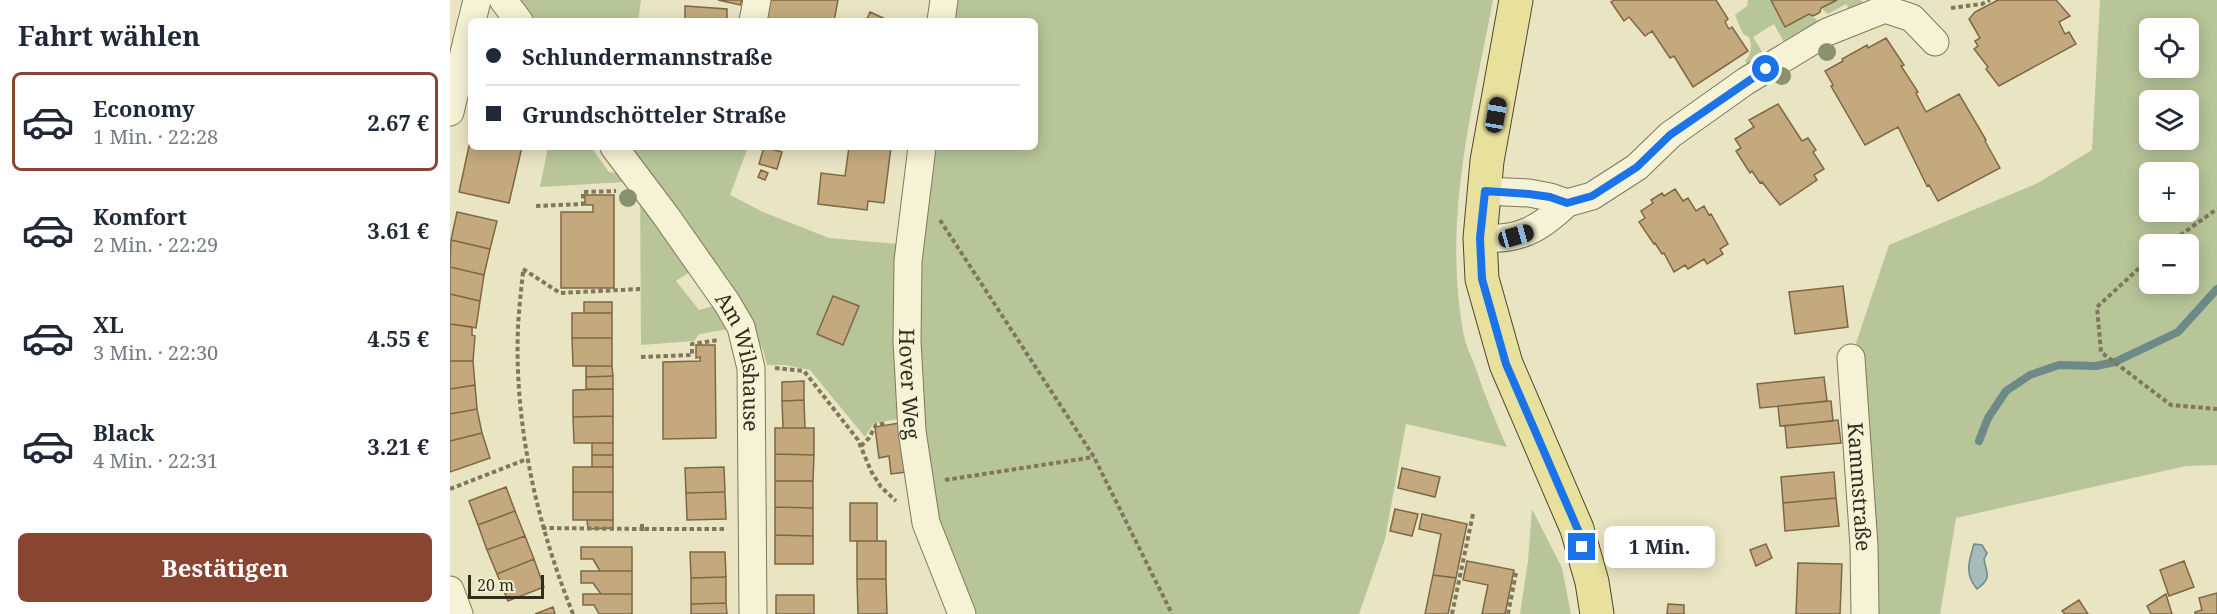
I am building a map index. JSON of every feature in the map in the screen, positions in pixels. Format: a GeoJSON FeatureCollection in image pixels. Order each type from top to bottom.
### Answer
{"type":"FeatureCollection","features":[{"type":"Feature","properties":{"kind":"main road"},"geometry":{"type":"LineString","coordinates":[[1516,0],[1487,161],[1480,238],[1482,279],[1506,364],[1578,530],[1592,582],[1597,614]]}},
{"type":"Feature","properties":{"kind":"street"},"geometry":{"type":"LineString","coordinates":[[472,18],[477,0]]}},
{"type":"Feature","properties":{"kind":"street"},"geometry":{"type":"LineString","coordinates":[[503,0],[517,18]]}},
{"type":"Feature","properties":{"kind":"street"},"geometry":{"type":"LineString","coordinates":[[754,18],[757,0]]}},
{"type":"Feature","properties":{"kind":"street"},"geometry":{"type":"LineString","coordinates":[[941,18],[944,0]]}},
{"type":"Feature","properties":{"kind":"street"},"geometry":{"type":"LineString","coordinates":[[1480,238],[1503,240],[1528,232],[1549,221],[1567,203],[1592,196],[1637,167],[1680,128],[1746,81],[1827,32],[1885,9],[1912,18],[1935,42]]}},
{"type":"Feature","properties":{"kind":"street"},"geometry":{"type":"LineString","coordinates":[[450,112],[468,35]]}},
{"type":"Feature","properties":{"kind":"street","name":"Am Wilshause"},"geometry":{"type":"LineString","coordinates":[[616,150],[728,303],[741,327],[751,368],[753,614]]}},
{"type":"Feature","properties":{"kind":"street","name":"Hover Weg"},"geometry":{"type":"LineString","coordinates":[[922,150],[908,261],[907,341],[912,431],[926,523],[962,614]]}},
{"type":"Feature","properties":{"kind":"street"},"geometry":{"type":"LineString","coordinates":[[1485,191],[1550,197],[1567,203]]}},
{"type":"Feature","properties":{"kind":"street","name":"Kammstraße"},"geometry":{"type":"LineString","coordinates":[[1851,358],[1864,546],[1865,614]]}},
{"type":"Feature","properties":{"kind":"street"},"geometry":{"type":"LineString","coordinates":[[450,590],[459,614]]}},
{"type":"Feature","properties":{"kind":"path"},"geometry":{"type":"LineString","coordinates":[[1951,8],[1982,4],[1990,0]]}},
{"type":"Feature","properties":{"kind":"path"},"geometry":{"type":"LineString","coordinates":[[917,184],[1094,457],[1172,614]]}},
{"type":"Feature","properties":{"kind":"path"},"geometry":{"type":"LineString","coordinates":[[536,206],[583,204],[583,192],[604,191]]}},
{"type":"Feature","properties":{"kind":"path"},"geometry":{"type":"LineString","coordinates":[[2182,234],[2217,209]]}},
{"type":"Feature","properties":{"kind":"path"},"geometry":{"type":"LineString","coordinates":[[2139,268],[2097,307],[2101,352],[2171,405],[2217,409]]}},
{"type":"Feature","properties":{"kind":"path"},"geometry":{"type":"LineString","coordinates":[[573,614],[542,528],[527,459],[518,328],[523,271],[560,293],[640,289]]}},
{"type":"Feature","properties":{"kind":"path"},"geometry":{"type":"LineString","coordinates":[[641,357],[692,355],[692,344],[719,340]]}},
{"type":"Feature","properties":{"kind":"path"},"geometry":{"type":"LineString","coordinates":[[804,371],[858,440],[881,488],[926,523]]}},
{"type":"Feature","properties":{"kind":"path"},"geometry":{"type":"LineString","coordinates":[[861,446],[876,425],[886,423]]}},
{"type":"Feature","properties":{"kind":"path"},"geometry":{"type":"LineString","coordinates":[[920,484],[1094,457]]}},
{"type":"Feature","properties":{"kind":"path"},"geometry":{"type":"LineString","coordinates":[[450,489],[527,459]]}},
{"type":"Feature","properties":{"kind":"path"},"geometry":{"type":"LineString","coordinates":[[1452,614],[1473,514]]}},
{"type":"Feature","properties":{"kind":"path"},"geometry":{"type":"LineString","coordinates":[[542,528],[753,529]]}},
{"type":"Feature","properties":{"kind":"path"},"geometry":{"type":"LineString","coordinates":[[1508,614],[1516,573]]}},
{"type":"Feature","properties":{"kind":"green space"},"geometry":{"type":"Polygon","coordinates":[[[520,0],[641,0],[638,18],[531,18],[520,0]]]}},
{"type":"Feature","properties":{"kind":"green space"},"geometry":{"type":"Polygon","coordinates":[[[944,0],[1493,0],[1462,167],[1456,251],[1458,293],[1465,340],[1507,447],[1406,424],[1385,539],[1359,614],[962,614],[911,417],[874,423],[865,437],[810,370],[785,365],[767,365],[763,350],[735,291],[628,150],[747,150],[730,195],[763,212],[829,238],[910,245],[922,150],[1038,150],[1038,18],[941,18],[944,0]]]}},
{"type":"Feature","properties":{"kind":"green space"},"geometry":{"type":"Polygon","coordinates":[[[1748,0],[1771,0],[1785,26],[1809,14],[1817,20],[1815,25],[1785,44],[1774,24],[1753,37],[1764,55],[1749,65],[1745,61],[1751,50],[1751,44],[1749,37],[1743,34],[1735,15],[1747,6],[1748,0]]]}},
{"type":"Feature","properties":{"kind":"green space"},"geometry":{"type":"Polygon","coordinates":[[[1837,0],[1861,0],[1864,5],[1851,13],[1846,4],[1828,14],[1821,8],[1837,0]]]}},
{"type":"Feature","properties":{"kind":"green space"},"geometry":{"type":"Polygon","coordinates":[[[2100,0],[2217,0],[2217,465],[2186,466],[1956,518],[1940,614],[1865,614],[1851,358],[1889,245],[2038,183],[2092,150],[2100,0]]]}},
{"type":"Feature","properties":{"kind":"green space"},"geometry":{"type":"Polygon","coordinates":[[[547,150],[593,150],[609,172],[619,173],[624,182],[540,187],[547,150]]]}},
{"type":"Feature","properties":{"kind":"green space"},"geometry":{"type":"Polygon","coordinates":[[[640,181],[694,269],[676,281],[699,310],[717,305],[729,329],[699,334],[694,341],[641,345],[640,181]]]}},
{"type":"Feature","properties":{"kind":"green space"},"geometry":{"type":"Polygon","coordinates":[[[1532,509],[1562,568],[1571,614],[1520,614],[1528,561],[1532,509]]]}},
{"type":"Feature","properties":{"kind":"water"},"geometry":{"type":"Polygon","coordinates":[[[1974,544],[1982,545],[1987,553],[1984,559],[1987,579],[1977,589],[1969,573],[1969,562],[1974,544]]]}},
{"type":"Feature","properties":{"kind":"building"},"geometry":{"type":"Polygon","coordinates":[[[718,0],[742,0],[740,5],[718,0]]]}},
{"type":"Feature","properties":{"kind":"building"},"geometry":{"type":"Polygon","coordinates":[[[764,0],[838,0],[835,18],[760,18],[764,0]]]}},
{"type":"Feature","properties":{"kind":"building"},"geometry":{"type":"Polygon","coordinates":[[[1614,0],[1716,0],[1728,19],[1725,22],[1729,29],[1732,27],[1748,51],[1693,87],[1674,56],[1670,58],[1652,31],[1645,36],[1629,17],[1624,21],[1611,2],[1614,0]]]}},
{"type":"Feature","properties":{"kind":"building"},"geometry":{"type":"Polygon","coordinates":[[[1771,0],[1837,0],[1821,8],[1817,14],[1813,16],[1809,14],[1785,27],[1771,0]]]}},
{"type":"Feature","properties":{"kind":"building"},"geometry":{"type":"Polygon","coordinates":[[[1998,0],[2056,0],[2070,16],[2059,22],[2065,34],[2069,32],[2076,44],[1999,86],[1974,49],[1978,46],[1975,41],[1980,38],[1969,19],[1975,12],[1998,0]]]}},
{"type":"Feature","properties":{"kind":"building"},"geometry":{"type":"Polygon","coordinates":[[[685,6],[727,9],[727,18],[685,18],[685,6]]]}},
{"type":"Feature","properties":{"kind":"building"},"geometry":{"type":"Polygon","coordinates":[[[870,12],[883,18],[867,18],[870,12]]]}},
{"type":"Feature","properties":{"kind":"building"},"geometry":{"type":"Polygon","coordinates":[[[1886,38],[1904,65],[1901,66],[1918,92],[1916,93],[1926,112],[1959,94],[2000,168],[1938,201],[1929,185],[1927,186],[1898,127],[1865,145],[1831,86],[1833,85],[1825,71],[1867,45],[1868,48],[1886,38]]]}},
{"type":"Feature","properties":{"kind":"building"},"geometry":{"type":"Polygon","coordinates":[[[1778,104],[1802,141],[1808,138],[1816,150],[1813,152],[1824,169],[1814,175],[1817,180],[1780,205],[1752,171],[1750,173],[1736,151],[1741,148],[1735,139],[1754,127],[1749,120],[1778,104]]]}},
{"type":"Feature","properties":{"kind":"building"},"geometry":{"type":"Polygon","coordinates":[[[468,150],[521,150],[509,203],[459,192],[468,150]]]}},
{"type":"Feature","properties":{"kind":"building"},"geometry":{"type":"Polygon","coordinates":[[[763,150],[782,152],[777,169],[759,164],[763,150]]]}},
{"type":"Feature","properties":{"kind":"building"},"geometry":{"type":"Polygon","coordinates":[[[849,150],[891,150],[884,203],[868,201],[867,210],[818,204],[821,173],[845,176],[849,150]]]}},
{"type":"Feature","properties":{"kind":"building"},"geometry":{"type":"Polygon","coordinates":[[[761,170],[768,173],[765,180],[758,177],[761,170]]]}},
{"type":"Feature","properties":{"kind":"building"},"geometry":{"type":"Polygon","coordinates":[[[1675,189],[1683,201],[1688,198],[1696,211],[1704,206],[1728,244],[1720,249],[1723,254],[1707,264],[1704,259],[1688,269],[1685,265],[1674,272],[1664,253],[1662,254],[1639,222],[1645,218],[1641,211],[1653,203],[1651,200],[1675,189]]]}},
{"type":"Feature","properties":{"kind":"building"},"geometry":{"type":"Polygon","coordinates":[[[585,195],[614,195],[614,288],[561,288],[561,212],[593,212],[593,205],[585,205],[585,195]]]}},
{"type":"Feature","properties":{"kind":"building"},"geometry":{"type":"Polygon","coordinates":[[[457,212],[497,221],[490,249],[451,240],[457,212]]]}},
{"type":"Feature","properties":{"kind":"building"},"geometry":{"type":"Polygon","coordinates":[[[451,240],[490,249],[484,275],[450,267],[451,240]]]}},
{"type":"Feature","properties":{"kind":"building"},"geometry":{"type":"Polygon","coordinates":[[[450,267],[484,275],[480,301],[450,294],[450,267]]]}},
{"type":"Feature","properties":{"kind":"building"},"geometry":{"type":"Polygon","coordinates":[[[1843,286],[1848,327],[1795,334],[1789,292],[1843,286]]]}},
{"type":"Feature","properties":{"kind":"building"},"geometry":{"type":"Polygon","coordinates":[[[450,294],[480,301],[476,328],[450,324],[450,294]]]}},
{"type":"Feature","properties":{"kind":"building"},"geometry":{"type":"Polygon","coordinates":[[[833,296],[859,306],[843,345],[817,334],[833,296]]]}},
{"type":"Feature","properties":{"kind":"building"},"geometry":{"type":"Polygon","coordinates":[[[584,302],[612,302],[612,313],[584,313],[584,302]]]}},
{"type":"Feature","properties":{"kind":"building"},"geometry":{"type":"Polygon","coordinates":[[[572,313],[612,313],[612,338],[572,338],[572,313]]]}},
{"type":"Feature","properties":{"kind":"building"},"geometry":{"type":"Polygon","coordinates":[[[450,324],[472,327],[472,335],[475,336],[473,361],[450,361],[450,324]]]}},
{"type":"Feature","properties":{"kind":"building"},"geometry":{"type":"Polygon","coordinates":[[[572,338],[612,338],[612,366],[573,366],[572,338]]]}},
{"type":"Feature","properties":{"kind":"building"},"geometry":{"type":"Polygon","coordinates":[[[696,345],[715,345],[716,438],[663,439],[663,362],[700,361],[700,357],[696,358],[696,345]]]}},
{"type":"Feature","properties":{"kind":"building"},"geometry":{"type":"Polygon","coordinates":[[[450,361],[473,361],[475,385],[450,389],[450,361]]]}},
{"type":"Feature","properties":{"kind":"building"},"geometry":{"type":"Polygon","coordinates":[[[586,366],[612,366],[613,376],[586,377],[586,366]]]}},
{"type":"Feature","properties":{"kind":"building"},"geometry":{"type":"Polygon","coordinates":[[[613,376],[613,389],[586,389],[586,377],[613,376]]]}},
{"type":"Feature","properties":{"kind":"building"},"geometry":{"type":"Polygon","coordinates":[[[1824,377],[1827,401],[1760,408],[1757,384],[1824,377]]]}},
{"type":"Feature","properties":{"kind":"building"},"geometry":{"type":"Polygon","coordinates":[[[804,381],[804,400],[782,401],[782,382],[804,381]]]}},
{"type":"Feature","properties":{"kind":"building"},"geometry":{"type":"Polygon","coordinates":[[[475,385],[477,409],[450,414],[450,389],[475,385]]]}},
{"type":"Feature","properties":{"kind":"building"},"geometry":{"type":"Polygon","coordinates":[[[613,389],[613,416],[573,417],[573,390],[613,389]]]}},
{"type":"Feature","properties":{"kind":"building"},"geometry":{"type":"Polygon","coordinates":[[[804,400],[805,428],[783,428],[782,401],[804,400]]]}},
{"type":"Feature","properties":{"kind":"building"},"geometry":{"type":"Polygon","coordinates":[[[1831,401],[1833,421],[1780,426],[1778,406],[1831,401]]]}},
{"type":"Feature","properties":{"kind":"building"},"geometry":{"type":"Polygon","coordinates":[[[477,409],[482,433],[450,441],[450,414],[477,409]]]}},
{"type":"Feature","properties":{"kind":"building"},"geometry":{"type":"Polygon","coordinates":[[[613,416],[613,443],[574,443],[573,417],[613,416]]]}},
{"type":"Feature","properties":{"kind":"building"},"geometry":{"type":"Polygon","coordinates":[[[1838,420],[1841,443],[1787,448],[1785,426],[1838,420]]]}},
{"type":"Feature","properties":{"kind":"building"},"geometry":{"type":"Polygon","coordinates":[[[899,423],[906,472],[891,474],[889,456],[879,458],[875,427],[899,423]]]}},
{"type":"Feature","properties":{"kind":"building"},"geometry":{"type":"Polygon","coordinates":[[[775,428],[814,428],[814,455],[775,454],[775,428]]]}},
{"type":"Feature","properties":{"kind":"building"},"geometry":{"type":"Polygon","coordinates":[[[482,433],[490,458],[450,472],[450,441],[482,433]]]}},
{"type":"Feature","properties":{"kind":"building"},"geometry":{"type":"Polygon","coordinates":[[[592,443],[613,443],[613,455],[592,455],[592,443]]]}},
{"type":"Feature","properties":{"kind":"building"},"geometry":{"type":"Polygon","coordinates":[[[775,454],[814,455],[813,481],[775,481],[775,454]]]}},
{"type":"Feature","properties":{"kind":"building"},"geometry":{"type":"Polygon","coordinates":[[[592,455],[613,455],[613,467],[592,467],[592,455]]]}},
{"type":"Feature","properties":{"kind":"building"},"geometry":{"type":"Polygon","coordinates":[[[573,467],[613,467],[613,492],[573,492],[573,467]]]}},
{"type":"Feature","properties":{"kind":"building"},"geometry":{"type":"Polygon","coordinates":[[[724,467],[725,492],[686,493],[685,468],[724,467]]]}},
{"type":"Feature","properties":{"kind":"building"},"geometry":{"type":"Polygon","coordinates":[[[1402,468],[1440,477],[1435,497],[1398,488],[1402,468]]]}},
{"type":"Feature","properties":{"kind":"building"},"geometry":{"type":"Polygon","coordinates":[[[1834,472],[1836,498],[1783,503],[1781,477],[1834,472]]]}},
{"type":"Feature","properties":{"kind":"building"},"geometry":{"type":"Polygon","coordinates":[[[775,481],[813,481],[813,508],[775,507],[775,481]]]}},
{"type":"Feature","properties":{"kind":"building"},"geometry":{"type":"Polygon","coordinates":[[[506,487],[515,511],[478,525],[469,501],[506,487]]]}},
{"type":"Feature","properties":{"kind":"building"},"geometry":{"type":"Polygon","coordinates":[[[573,492],[613,492],[613,520],[573,520],[573,492]]]}},
{"type":"Feature","properties":{"kind":"building"},"geometry":{"type":"Polygon","coordinates":[[[725,492],[726,519],[687,520],[686,493],[725,492]]]}},
{"type":"Feature","properties":{"kind":"building"},"geometry":{"type":"Polygon","coordinates":[[[1836,498],[1839,526],[1785,531],[1783,503],[1836,498]]]}},
{"type":"Feature","properties":{"kind":"building"},"geometry":{"type":"Polygon","coordinates":[[[850,503],[877,503],[877,541],[850,541],[850,503]]]}},
{"type":"Feature","properties":{"kind":"building"},"geometry":{"type":"Polygon","coordinates":[[[775,507],[813,508],[813,536],[775,535],[775,507]]]}},
{"type":"Feature","properties":{"kind":"building"},"geometry":{"type":"Polygon","coordinates":[[[1395,509],[1418,514],[1412,536],[1390,531],[1395,509]]]}},
{"type":"Feature","properties":{"kind":"building"},"geometry":{"type":"Polygon","coordinates":[[[515,511],[525,536],[487,550],[478,525],[515,511]]]}},
{"type":"Feature","properties":{"kind":"building"},"geometry":{"type":"Polygon","coordinates":[[[1422,514],[1467,524],[1456,578],[1433,575],[1441,534],[1419,529],[1422,514]]]}},
{"type":"Feature","properties":{"kind":"building"},"geometry":{"type":"Polygon","coordinates":[[[587,520],[613,520],[613,528],[588,529],[587,520]]]}},
{"type":"Feature","properties":{"kind":"building"},"geometry":{"type":"Polygon","coordinates":[[[775,535],[813,536],[813,564],[775,564],[775,535]]]}},
{"type":"Feature","properties":{"kind":"building"},"geometry":{"type":"Polygon","coordinates":[[[525,536],[534,559],[497,574],[487,550],[525,536]]]}},
{"type":"Feature","properties":{"kind":"building"},"geometry":{"type":"Polygon","coordinates":[[[857,541],[886,541],[886,579],[857,579],[857,541]]]}},
{"type":"Feature","properties":{"kind":"building"},"geometry":{"type":"Polygon","coordinates":[[[1766,544],[1772,558],[1756,566],[1750,550],[1766,544]]]}},
{"type":"Feature","properties":{"kind":"building"},"geometry":{"type":"Polygon","coordinates":[[[581,547],[632,547],[632,571],[600,571],[593,559],[581,559],[581,547]]]}},
{"type":"Feature","properties":{"kind":"building"},"geometry":{"type":"Polygon","coordinates":[[[690,552],[725,552],[726,577],[691,578],[690,552]]]}},
{"type":"Feature","properties":{"kind":"building"},"geometry":{"type":"Polygon","coordinates":[[[534,559],[544,587],[508,601],[497,574],[534,559]]]}},
{"type":"Feature","properties":{"kind":"building"},"geometry":{"type":"Polygon","coordinates":[[[1467,561],[1514,570],[1505,614],[1482,614],[1488,585],[1463,580],[1467,561]]]}},
{"type":"Feature","properties":{"kind":"building"},"geometry":{"type":"Polygon","coordinates":[[[2184,561],[2194,587],[2169,596],[2160,570],[2184,561]]]}},
{"type":"Feature","properties":{"kind":"building"},"geometry":{"type":"Polygon","coordinates":[[[1798,563],[1842,564],[1840,614],[1796,614],[1798,563]]]}},
{"type":"Feature","properties":{"kind":"building"},"geometry":{"type":"Polygon","coordinates":[[[581,571],[632,571],[632,594],[601,594],[593,583],[581,583],[581,571]]]}},
{"type":"Feature","properties":{"kind":"building"},"geometry":{"type":"Polygon","coordinates":[[[1433,575],[1456,578],[1448,614],[1425,614],[1433,575]]]}},
{"type":"Feature","properties":{"kind":"building"},"geometry":{"type":"Polygon","coordinates":[[[726,577],[726,603],[691,604],[691,578],[726,577]]]}},
{"type":"Feature","properties":{"kind":"building"},"geometry":{"type":"Polygon","coordinates":[[[857,579],[886,579],[887,614],[858,614],[857,579]]]}},
{"type":"Feature","properties":{"kind":"building"},"geometry":{"type":"Polygon","coordinates":[[[2217,593],[2217,614],[2195,614],[2202,610],[2199,598],[2217,593]]]}},
{"type":"Feature","properties":{"kind":"building"},"geometry":{"type":"Polygon","coordinates":[[[583,594],[632,594],[632,614],[599,614],[594,605],[583,605],[583,594]]]}},
{"type":"Feature","properties":{"kind":"building"},"geometry":{"type":"Polygon","coordinates":[[[2166,594],[2172,614],[2151,614],[2147,606],[2166,594]]]}},
{"type":"Feature","properties":{"kind":"building"},"geometry":{"type":"Polygon","coordinates":[[[776,595],[814,595],[814,614],[776,614],[776,595]]]}},
{"type":"Feature","properties":{"kind":"building"},"geometry":{"type":"Polygon","coordinates":[[[2079,600],[2088,614],[2065,614],[2062,611],[2079,600]]]}},
{"type":"Feature","properties":{"kind":"building"},"geometry":{"type":"Polygon","coordinates":[[[726,603],[727,614],[691,614],[691,604],[726,603]]]}},
{"type":"Feature","properties":{"kind":"building"},"geometry":{"type":"Polygon","coordinates":[[[1668,604],[1684,605],[1684,614],[1667,614],[1668,604]]]}},
{"type":"Feature","properties":{"kind":"building"},"geometry":{"type":"Polygon","coordinates":[[[553,607],[555,614],[535,614],[553,607]]]}},
{"type":"Feature","properties":{"kind":"waterway"},"geometry":{"type":"LineString","coordinates":[[1979,441],[1988,418],[2006,391],[2030,375],[2059,365],[2096,366],[2115,362],[2178,332],[2217,289]]}},
{"type":"Feature","properties":{"kind":"route"},"geometry":{"type":"LineString","coordinates":[[1582,547],[1578,530],[1542,452],[1506,364],[1482,279],[1480,238],[1485,191],[1550,197],[1567,203],[1581,201],[1637,167],[1670,135],[1766,69]]}}]}
